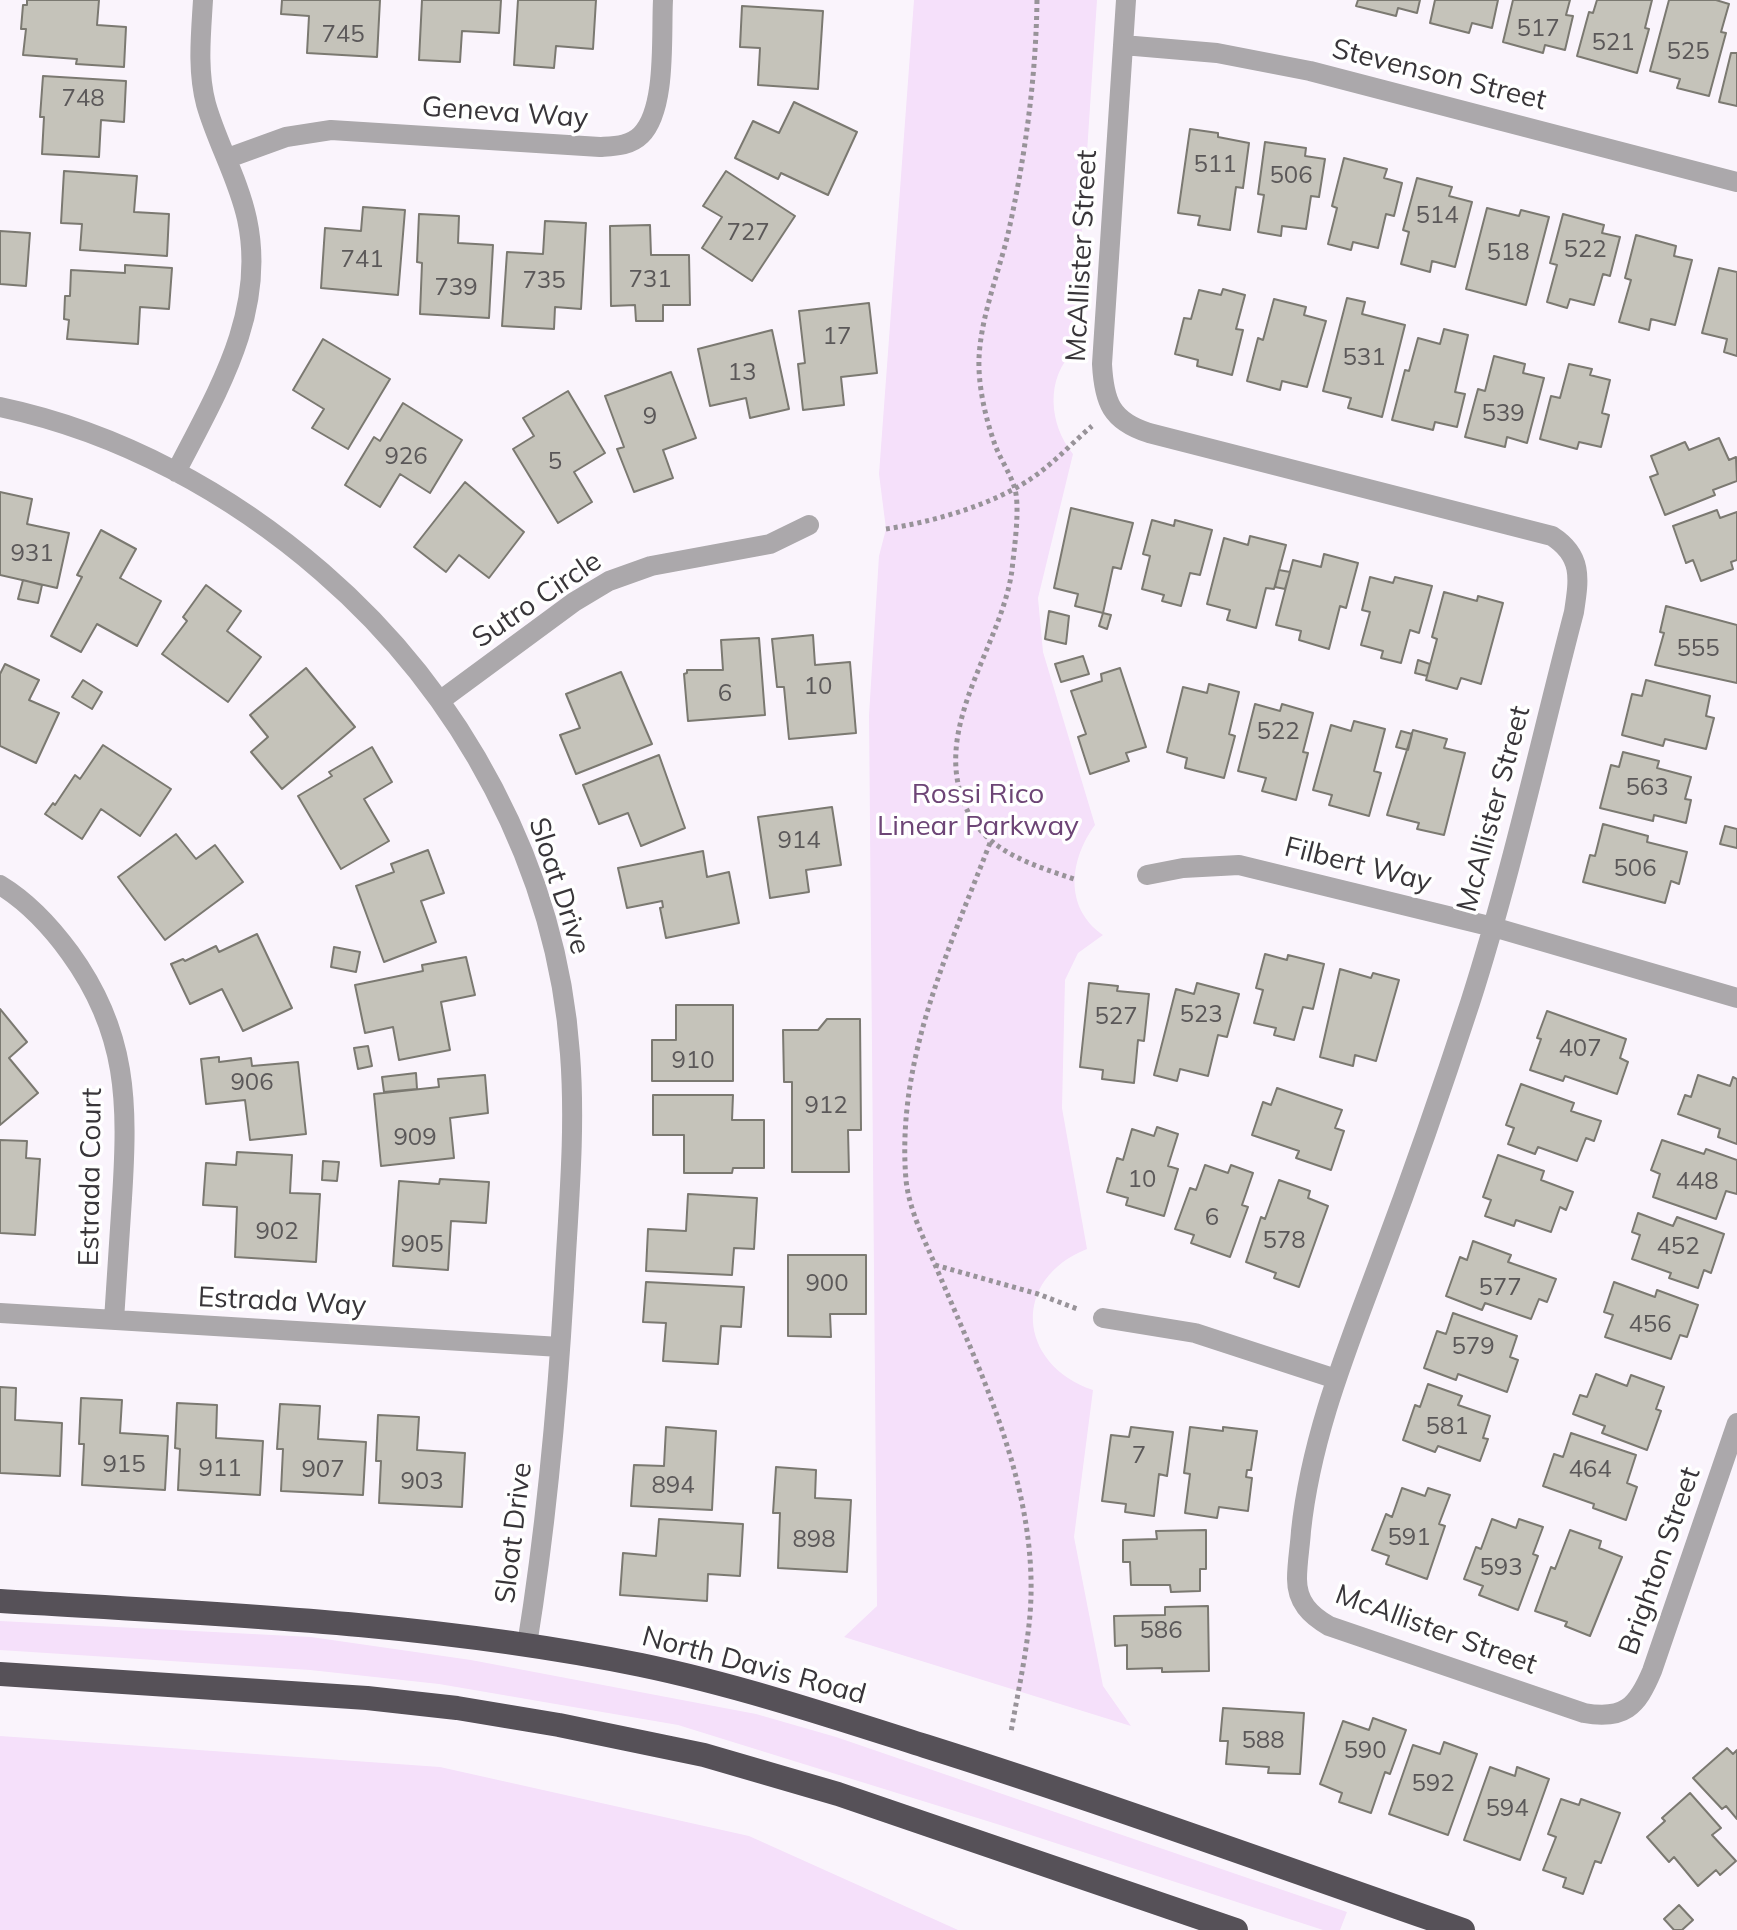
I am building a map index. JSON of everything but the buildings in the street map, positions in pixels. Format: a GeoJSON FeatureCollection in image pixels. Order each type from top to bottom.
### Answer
{"type":"FeatureCollection","features":[{"type":"Feature","properties":{"kind":"highway","name":"North Davis Road"},"geometry":{"type":"LineString","coordinates":[[0,1601],[348,1623],[527,1645],[642,1665],[822,1713],[1020,1776],[1463,1930]]}},
{"type":"Feature","properties":{"kind":"highway"},"geometry":{"type":"LineString","coordinates":[[0,1674],[367,1698],[457,1708],[704,1755],[838,1794],[1236,1930]]}},
{"type":"Feature","properties":{"kind":"street"},"geometry":{"type":"LineString","coordinates":[[176,472],[230,363],[245,322],[250,294],[251,241],[240,193],[213,123],[202,81],[203,0]]}},
{"type":"Feature","properties":{"kind":"street","name":"Geneva Way"},"geometry":{"type":"LineString","coordinates":[[228,158],[286,137],[331,130],[600,147],[630,143],[641,135],[655,108],[663,0]]}},
{"type":"Feature","properties":{"kind":"street","name":"McAllister Street"},"geometry":{"type":"LineString","coordinates":[[1126,0],[1102,364],[1106,397],[1120,419],[1132,428],[1149,433],[1552,536],[1564,543],[1576,563],[1574,612],[1493,927],[1315,1446],[1303,1518],[1298,1590],[1305,1608],[1329,1626],[1584,1713],[1608,1715],[1626,1710]]}},
{"type":"Feature","properties":{"kind":"street","name":"Stevenson Street"},"geometry":{"type":"LineString","coordinates":[[1123,45],[1217,53],[1297,68],[1737,182]]}},
{"type":"Feature","properties":{"kind":"street","name":"Sloat Drive"},"geometry":{"type":"LineString","coordinates":[[0,407],[78,428],[176,472],[238,508],[316,566],[389,636],[441,700],[479,760],[522,851],[558,970],[570,1051],[572,1099],[552,1462],[527,1645]]}},
{"type":"Feature","properties":{"kind":"street","name":"Sutro Circle"},"geometry":{"type":"LineString","coordinates":[[441,700],[574,602],[609,581],[651,566],[770,544],[809,525]]}},
{"type":"Feature","properties":{"kind":"street","name":"Filbert Way"},"geometry":{"type":"LineString","coordinates":[[1147,875],[1183,868],[1239,865],[1493,927],[1737,998]]}},
{"type":"Feature","properties":{"kind":"street","name":"Estrada Court"},"geometry":{"type":"LineString","coordinates":[[0,885],[40,917],[85,973],[109,1024],[117,1051],[123,1078],[126,1127],[114,1320]]}},
{"type":"Feature","properties":{"kind":"street","name":"Estrada Way"},"geometry":{"type":"LineString","coordinates":[[0,1313],[560,1347]]}},
{"type":"Feature","properties":{"kind":"street"},"geometry":{"type":"LineString","coordinates":[[1103,1318],[1195,1333],[1336,1379]]}},
{"type":"Feature","properties":{"kind":"street","name":"Brighton Street"},"geometry":{"type":"LineString","coordinates":[[1626,1710],[1639,1699],[1652,1671],[1737,1423]]}},
{"type":"Feature","properties":{"kind":"path"},"geometry":{"type":"LineString","coordinates":[[1037,0],[1036,42],[1020,176],[983,328],[979,359],[986,414],[994,441],[1015,488],[1011,573],[967,701],[957,748],[957,776],[963,802],[974,824],[990,842],[1026,863],[1074,879]]}},
{"type":"Feature","properties":{"kind":"path"},"geometry":{"type":"LineString","coordinates":[[886,529],[953,512],[1015,488],[1068,447]]}},
{"type":"Feature","properties":{"kind":"path"},"geometry":{"type":"LineString","coordinates":[[990,842],[919,1033],[908,1090],[905,1134],[907,1183],[915,1219],[993,1400],[1013,1461],[1028,1530],[1031,1578],[1029,1623],[1011,1732]]}},
{"type":"Feature","properties":{"kind":"path"},"geometry":{"type":"LineString","coordinates":[[935,1265],[1038,1294],[1103,1318]]}},
{"type":"Feature","properties":{"kind":"green space","name":"Rossi Rico Linear Parkway"},"geometry":{"type":"Polygon","coordinates":[[[914,0],[1097,0],[1074,351],[1058,374],[1054,402],[1059,429],[1073,454],[1038,598],[1043,652],[1095,825],[1076,867],[1076,897],[1090,924],[1103,935],[1078,953],[1065,980],[1062,1108],[1087,1249],[1062,1263],[1045,1280],[1035,1300],[1033,1321],[1038,1342],[1049,1361],[1068,1378],[1093,1390],[1074,1537],[1103,1686],[1131,1726],[844,1637],[877,1606],[869,715],[879,556],[886,529],[879,474],[914,0]]]}},
{"type":"Feature","properties":{"kind":"green space"},"geometry":{"type":"Polygon","coordinates":[[[0,1621],[311,1637],[471,1660],[756,1714],[836,1737],[1347,1912],[1340,1930],[1323,1930],[678,1725],[439,1684],[310,1670],[0,1650],[0,1621]]]}},
{"type":"Feature","properties":{"kind":"green space"},"geometry":{"type":"Polygon","coordinates":[[[0,1736],[440,1767],[749,1836],[958,1930],[0,1930],[0,1736]]]}}]}
